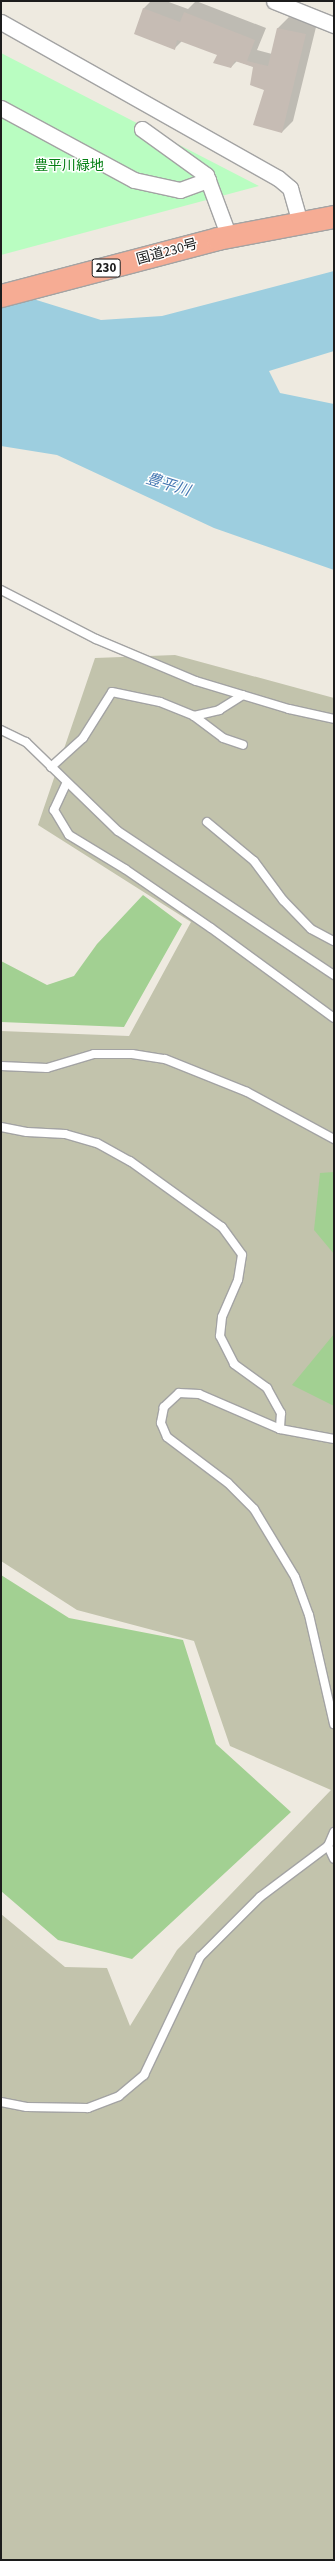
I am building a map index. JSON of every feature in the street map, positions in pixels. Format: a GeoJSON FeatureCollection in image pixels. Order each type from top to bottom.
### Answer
{"type":"FeatureCollection","features":[{"type":"Feature","properties":{"kind":"highway","name":"国道230号"},"geometry":{"type":"LineString","coordinates":[[1,296],[220,239],[300,222],[334,217]]}},
{"type":"Feature","properties":{"kind":"street"},"geometry":{"type":"LineString","coordinates":[[274,1],[334,25]]}},
{"type":"Feature","properties":{"kind":"street"},"geometry":{"type":"LineString","coordinates":[[1,22],[278,178],[290,188],[300,222]]}},
{"type":"Feature","properties":{"kind":"street"},"geometry":{"type":"LineString","coordinates":[[1,108],[134,180],[180,190],[208,180]]}},
{"type":"Feature","properties":{"kind":"street"},"geometry":{"type":"LineString","coordinates":[[142,129],[206,175],[220,239]]}},
{"type":"Feature","properties":{"kind":"lane"},"geometry":{"type":"LineString","coordinates":[[1,590],[96,639],[196,681],[334,719]]}},
{"type":"Feature","properties":{"kind":"lane"},"geometry":{"type":"LineString","coordinates":[[51,767],[82,738],[112,692],[160,702],[194,716],[223,738],[243,745]]}},
{"type":"Feature","properties":{"kind":"lane"},"geometry":{"type":"LineString","coordinates":[[194,716],[219,710],[243,695]]}},
{"type":"Feature","properties":{"kind":"lane"},"geometry":{"type":"LineString","coordinates":[[1,730],[26,742],[66,784],[118,831],[334,975]]}},
{"type":"Feature","properties":{"kind":"lane"},"geometry":{"type":"LineString","coordinates":[[66,784],[54,810],[69,835],[125,869],[211,928],[334,1018]]}},
{"type":"Feature","properties":{"kind":"lane"},"geometry":{"type":"LineString","coordinates":[[207,822],[254,861],[283,900],[311,928],[334,941]]}},
{"type":"Feature","properties":{"kind":"lane"},"geometry":{"type":"LineString","coordinates":[[1,1066],[47,1068],[94,1054],[132,1054],[165,1059],[247,1092],[334,1139]]}},
{"type":"Feature","properties":{"kind":"lane"},"geometry":{"type":"LineString","coordinates":[[1,1127],[27,1132],[65,1134],[97,1142],[130,1161],[222,1227],[242,1255],[238,1280],[222,1317],[220,1336],[234,1364],[266,1388],[282,1413],[280,1429]]}},
{"type":"Feature","properties":{"kind":"lane"},"geometry":{"type":"LineString","coordinates":[[334,1439],[280,1429],[199,1394],[179,1393],[164,1407],[161,1423],[167,1437],[228,1483],[254,1509],[295,1577],[309,1615],[334,1724]]}},
{"type":"Feature","properties":{"kind":"lane"},"geometry":{"type":"LineString","coordinates":[[1,2102],[27,2107],[88,2108],[119,2096],[144,2075],[200,1957],[260,1897],[328,1846],[334,1832]]}},
{"type":"Feature","properties":{"kind":"lane"},"geometry":{"type":"LineString","coordinates":[[328,1846],[334,1859]]}},
{"type":"Feature","properties":{"kind":"shaded area"},"geometry":{"type":"Polygon","coordinates":[[[175,655],[334,698],[334,2560],[1,2560],[1,1914],[65,1967],[107,1968],[130,2026],[177,1950],[331,1790],[230,1746],[194,1641],[77,1610],[1,1561],[1,1031],[129,1036],[191,922],[38,825],[95,658],[175,655]]]}},
{"type":"Feature","properties":{"kind":"green space","name":"豊平川緑地"},"geometry":{"type":"Polygon","coordinates":[[[1,53],[259,186],[1,255],[1,53]]]}},
{"type":"Feature","properties":{"kind":"green space"},"geometry":{"type":"Polygon","coordinates":[[[143,895],[182,924],[124,1027],[1,1022],[1,961],[47,985],[74,976],[97,944],[143,895]]]}},
{"type":"Feature","properties":{"kind":"green space"},"geometry":{"type":"Polygon","coordinates":[[[334,1172],[334,1254],[314,1230],[320,1173],[334,1172]]]}},
{"type":"Feature","properties":{"kind":"green space"},"geometry":{"type":"Polygon","coordinates":[[[334,1334],[334,1406],[292,1385],[334,1334]]]}},
{"type":"Feature","properties":{"kind":"green space"},"geometry":{"type":"Polygon","coordinates":[[[1,1575],[69,1618],[183,1640],[216,1744],[291,1812],[132,1959],[58,1940],[1,1891],[1,1575]]]}},
{"type":"Feature","properties":{"kind":"water","name":"豊平川"},"geometry":{"type":"Polygon","coordinates":[[[334,271],[334,351],[269,371],[280,393],[334,404],[334,570],[214,528],[57,455],[1,446],[1,289],[101,320],[162,316],[334,271]]]}},
{"type":"Feature","properties":{"kind":"building"},"geometry":{"type":"Polygon","coordinates":[[[143,8],[180,22],[184,12],[255,40],[247,61],[268,66],[277,28],[306,34],[282,133],[253,125],[264,90],[250,85],[253,67],[235,61],[231,68],[213,63],[217,55],[177,40],[175,50],[134,34],[143,8]]]}}]}
